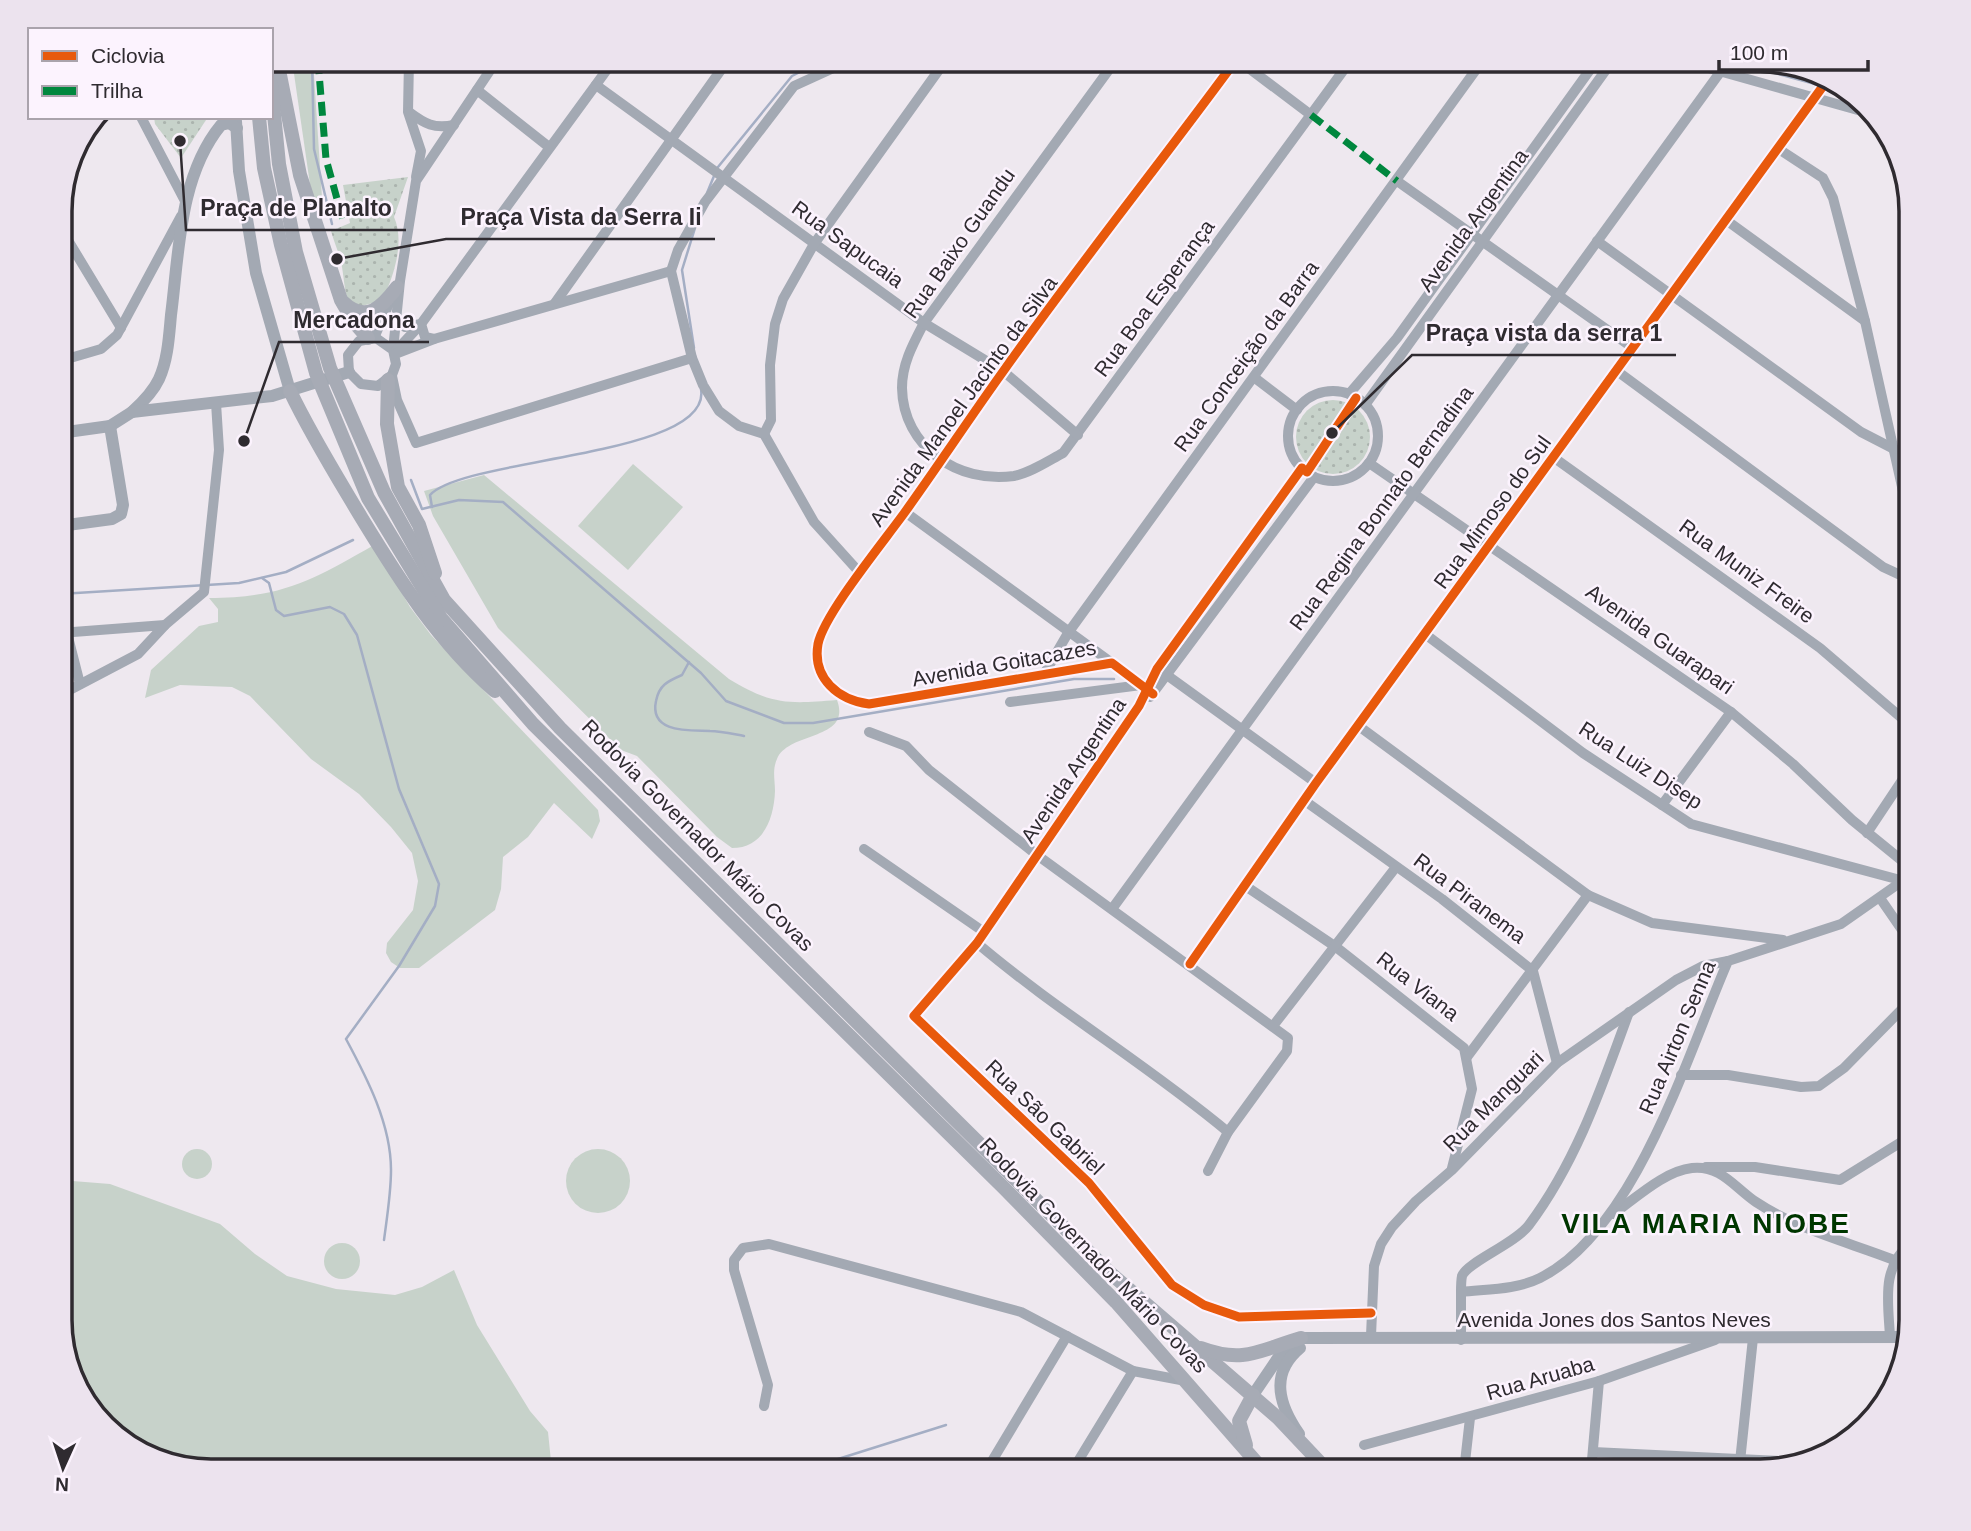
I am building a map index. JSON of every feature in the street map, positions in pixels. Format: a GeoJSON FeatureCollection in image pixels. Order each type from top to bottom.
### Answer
{"type":"FeatureCollection","features":[{"type":"Feature","properties":{"kind":"main road"},"geometry":{"type":"LineString","coordinates":[[279,72],[300,175],[341,300],[353,321],[371,338]]}},
{"type":"Feature","properties":{"kind":"main road","name":"Rodovia Governador Mário Covas"},"geometry":{"type":"LineString","coordinates":[[273,104],[279,164],[329,407],[368,498],[441,618],[533,724],[1004,1188],[1116,1302],[1253,1459]]}},
{"type":"Feature","properties":{"kind":"main road","name":"Rodovia Governador Mário Covas"},"geometry":{"type":"LineString","coordinates":[[259,119],[264,168],[281,245],[323,371],[344,403],[384,492],[390,537],[560,728],[1109,1272],[1190,1344],[1253,1395],[1317,1459]]}},
{"type":"Feature","properties":{"kind":"main road"},"geometry":{"type":"LineString","coordinates":[[341,300],[351,309],[372,313],[382,308],[398,284]]}},
{"type":"Feature","properties":{"kind":"main road"},"geometry":{"type":"LineString","coordinates":[[390,378],[387,425],[398,487],[419,525],[444,600]]}},
{"type":"Feature","properties":{"kind":"main road"},"geometry":{"type":"LineString","coordinates":[[290,391],[317,446],[353,504],[390,537]]}},
{"type":"Feature","properties":{"kind":"main road"},"geometry":{"type":"LineString","coordinates":[[1190,1344],[1225,1357],[1240,1357],[1301,1338]]}},
{"type":"Feature","properties":{"kind":"main road"},"geometry":{"type":"LineString","coordinates":[[1253,1395],[1239,1424],[1256,1459]]}},
{"type":"Feature","properties":{"kind":"main road"},"geometry":{"type":"LineString","coordinates":[[1309,1449],[1314,1459]]}},
{"type":"Feature","properties":{"kind":"street"},"geometry":{"type":"LineString","coordinates":[[398,284],[371,338],[351,349],[347,360],[349,372],[356,381],[366,386],[378,386],[390,378],[396,364],[394,353],[398,284],[421,151],[408,112],[409,72]]}},
{"type":"Feature","properties":{"kind":"street"},"geometry":{"type":"LineString","coordinates":[[416,181],[489,72]]}},
{"type":"Feature","properties":{"kind":"street"},"geometry":{"type":"LineString","coordinates":[[394,353],[421,324],[605,72]]}},
{"type":"Feature","properties":{"kind":"street"},"geometry":{"type":"LineString","coordinates":[[555,303],[719,72]]}},
{"type":"Feature","properties":{"kind":"street"},"geometry":{"type":"LineString","coordinates":[[825,72],[794,86],[723,176],[685,238],[671,271],[692,358],[719,411],[739,426],[764,435],[814,522],[860,573]]}},
{"type":"Feature","properties":{"kind":"street"},"geometry":{"type":"LineString","coordinates":[[764,435],[771,420],[770,365],[775,324],[783,299],[814,244],[937,72]]}},
{"type":"Feature","properties":{"kind":"street","name":"Rua Baixo Guandu"},"geometry":{"type":"LineString","coordinates":[[940,462],[911,426],[902,387],[907,357],[924,323],[1107,72]]}},
{"type":"Feature","properties":{"kind":"street","name":"Avenida Manoel Jacinto da Silva"},"geometry":{"type":"LineString","coordinates":[[850,701],[838,695],[825,681],[818,646],[824,629],[860,573],[1003,371],[1228,72]]}},
{"type":"Feature","properties":{"kind":"street"},"geometry":{"type":"LineString","coordinates":[[1253,72],[1311,115]]}},
{"type":"Feature","properties":{"kind":"street","name":"Rua Boa Esperança"},"geometry":{"type":"LineString","coordinates":[[940,462],[981,474],[1014,476],[1063,453],[1342,72]]}},
{"type":"Feature","properties":{"kind":"street","name":"Rua Conceição da Barra"},"geometry":{"type":"LineString","coordinates":[[1043,676],[1068,633],[1474,72]]}},
{"type":"Feature","properties":{"kind":"street","name":"Avenida Argentina"},"geometry":{"type":"LineString","coordinates":[[1349,394],[1391,345],[1588,72]]}},
{"type":"Feature","properties":{"kind":"street","name":"Avenida Argentina"},"geometry":{"type":"LineString","coordinates":[[1365,405],[1480,241],[1604,72]]}},
{"type":"Feature","properties":{"kind":"street","name":"Rua Regina Bonnato Bernadina"},"geometry":{"type":"LineString","coordinates":[[1112,909],[1721,72]]}},
{"type":"Feature","properties":{"kind":"street"},"geometry":{"type":"LineString","coordinates":[[1725,72],[1855,109]]}},
{"type":"Feature","properties":{"kind":"street","name":"Rua Sapucaia"},"geometry":{"type":"LineString","coordinates":[[596,85],[924,323],[1003,371],[1078,435]]}},
{"type":"Feature","properties":{"kind":"street","name":"Rua Mimoso do Sul"},"geometry":{"type":"LineString","coordinates":[[1190,964],[1316,783],[1360,727],[1823,86]]}},
{"type":"Feature","properties":{"kind":"street"},"geometry":{"type":"LineString","coordinates":[[477,90],[550,146]]}},
{"type":"Feature","properties":{"kind":"street"},"geometry":{"type":"LineString","coordinates":[[408,112],[425,124],[438,128],[454,125]]}},
{"type":"Feature","properties":{"kind":"street"},"geometry":{"type":"LineString","coordinates":[[142,119],[185,208],[167,352],[160,378],[158,400],[162,407]]}},
{"type":"Feature","properties":{"kind":"street"},"geometry":{"type":"LineString","coordinates":[[72,357],[101,349],[121,328],[185,208],[214,133],[220,125],[236,122],[239,171],[256,273],[290,391]]}},
{"type":"Feature","properties":{"kind":"street"},"geometry":{"type":"LineString","coordinates":[[1777,148],[1812,169],[1829,187],[1865,321],[1899,471]]}},
{"type":"Feature","properties":{"kind":"street"},"geometry":{"type":"LineString","coordinates":[[1397,181],[1480,241],[1559,293],[1633,348]]}},
{"type":"Feature","properties":{"kind":"street"},"geometry":{"type":"LineString","coordinates":[[1726,220],[1865,321]]}},
{"type":"Feature","properties":{"kind":"street"},"geometry":{"type":"LineString","coordinates":[[1597,241],[1669,296],[1861,432],[1894,449]]}},
{"type":"Feature","properties":{"kind":"street"},"geometry":{"type":"LineString","coordinates":[[72,249],[121,328]]}},
{"type":"Feature","properties":{"kind":"street"},"geometry":{"type":"LineString","coordinates":[[162,252],[170,251],[178,259]]}},
{"type":"Feature","properties":{"kind":"street"},"geometry":{"type":"LineString","coordinates":[[394,353],[555,303],[671,271]]}},
{"type":"Feature","properties":{"kind":"street"},"geometry":{"type":"LineString","coordinates":[[571,282],[581,296]]}},
{"type":"Feature","properties":{"kind":"street"},"geometry":{"type":"LineString","coordinates":[[396,319],[405,327],[421,324]]}},
{"type":"Feature","properties":{"kind":"street"},"geometry":{"type":"LineString","coordinates":[[421,324],[425,337],[434,339]]}},
{"type":"Feature","properties":{"kind":"street"},"geometry":{"type":"LineString","coordinates":[[371,338],[394,353]]}},
{"type":"Feature","properties":{"kind":"street"},"geometry":{"type":"LineString","coordinates":[[390,378],[416,443],[692,358]]}},
{"type":"Feature","properties":{"kind":"street"},"geometry":{"type":"LineString","coordinates":[[1617,371],[1883,567],[1899,574]]}},
{"type":"Feature","properties":{"kind":"street"},"geometry":{"type":"LineString","coordinates":[[132,412],[216,403],[290,391],[349,372]]}},
{"type":"Feature","properties":{"kind":"street"},"geometry":{"type":"LineString","coordinates":[[1255,377],[1297,410]]}},
{"type":"Feature","properties":{"kind":"street"},"geometry":{"type":"LineString","coordinates":[[72,431],[110,426],[132,412],[149,396],[160,378]]}},
{"type":"Feature","properties":{"kind":"street"},"geometry":{"type":"LineString","coordinates":[[1332,391],[1349,394],[1365,405],[1373,416],[1378,431],[1377,448],[1370,463],[1357,474],[1342,480],[1314,477],[1302,468],[1293,457],[1288,441],[1289,424],[1297,410],[1316,394],[1332,391]]}},
{"type":"Feature","properties":{"kind":"street"},"geometry":{"type":"LineString","coordinates":[[72,688],[138,654],[165,625],[204,592],[219,450],[216,403]]}},
{"type":"Feature","properties":{"kind":"street"},"geometry":{"type":"LineString","coordinates":[[72,524],[112,519],[121,514],[122,505],[110,426]]}},
{"type":"Feature","properties":{"kind":"street","name":"Rua Muniz Freire"},"geometry":{"type":"LineString","coordinates":[[1553,457],[1820,648],[1899,715]]}},
{"type":"Feature","properties":{"kind":"street","name":"Avenida Guarapari"},"geometry":{"type":"LineString","coordinates":[[1370,463],[1731,712],[1867,833],[1899,858]]}},
{"type":"Feature","properties":{"kind":"street","name":"Avenida Argentina"},"geometry":{"type":"LineString","coordinates":[[914,1016],[977,943],[1139,706],[1157,669],[1302,468]]}},
{"type":"Feature","properties":{"kind":"street","name":"Avenida Argentina"},"geometry":{"type":"LineString","coordinates":[[1147,689],[1167,675],[1314,477]]}},
{"type":"Feature","properties":{"kind":"street"},"geometry":{"type":"LineString","coordinates":[[905,512],[1112,663]]}},
{"type":"Feature","properties":{"kind":"street"},"geometry":{"type":"LineString","coordinates":[[72,632],[165,625]]}},
{"type":"Feature","properties":{"kind":"street","name":"Rua Luiz Disep"},"geometry":{"type":"LineString","coordinates":[[1426,634],[1583,753],[1691,824],[1720,834],[1899,876]]}},
{"type":"Feature","properties":{"kind":"street"},"geometry":{"type":"LineString","coordinates":[[72,660],[80,684]]}},
{"type":"Feature","properties":{"kind":"street","name":"Avenida Goitacazes"},"geometry":{"type":"LineString","coordinates":[[850,701],[869,704],[1112,663],[1147,689]]}},
{"type":"Feature","properties":{"kind":"street"},"geometry":{"type":"LineString","coordinates":[[1157,669],[1316,783]]}},
{"type":"Feature","properties":{"kind":"street"},"geometry":{"type":"LineString","coordinates":[[1010,702],[1147,689]]}},
{"type":"Feature","properties":{"kind":"street"},"geometry":{"type":"LineString","coordinates":[[1662,805],[1731,712]]}},
{"type":"Feature","properties":{"kind":"street"},"geometry":{"type":"LineString","coordinates":[[1360,727],[1588,895],[1652,923],[1788,940]]}},
{"type":"Feature","properties":{"kind":"street"},"geometry":{"type":"LineString","coordinates":[[869,732],[906,746],[929,770],[1037,855],[1289,1038],[1287,1051],[1228,1132],[1208,1171]]}},
{"type":"Feature","properties":{"kind":"street"},"geometry":{"type":"LineString","coordinates":[[1867,833],[1899,786]]}},
{"type":"Feature","properties":{"kind":"street","name":"Rua Piranema"},"geometry":{"type":"LineString","coordinates":[[1305,801],[1533,971],[1557,1063]]}},
{"type":"Feature","properties":{"kind":"street"},"geometry":{"type":"LineString","coordinates":[[864,849],[984,932]]}},
{"type":"Feature","properties":{"kind":"street"},"geometry":{"type":"LineString","coordinates":[[1273,1026],[1396,867]]}},
{"type":"Feature","properties":{"kind":"street","name":"Rua Airton Senna"},"geometry":{"type":"LineString","coordinates":[[1461,1293],[1513,1286],[1543,1277],[1598,1230],[1611,1215],[1657,1132],[1728,961],[1841,925],[1899,884]]}},
{"type":"Feature","properties":{"kind":"street","name":"Rua Viana"},"geometry":{"type":"LineString","coordinates":[[1244,885],[1336,947],[1454,1037],[1467,1057]]}},
{"type":"Feature","properties":{"kind":"street"},"geometry":{"type":"LineString","coordinates":[[1452,1170],[1472,1089],[1467,1057],[1588,895]]}},
{"type":"Feature","properties":{"kind":"street"},"geometry":{"type":"LineString","coordinates":[[1880,898],[1899,925]]}},
{"type":"Feature","properties":{"kind":"street"},"geometry":{"type":"LineString","coordinates":[[977,943],[1024,983],[1192,1102],[1228,1132]]}},
{"type":"Feature","properties":{"kind":"street","name":"Rua Manguari"},"geometry":{"type":"LineString","coordinates":[[1371,1336],[1374,1266],[1381,1244],[1416,1201],[1452,1170],[1557,1063],[1692,971],[1728,961]]}},
{"type":"Feature","properties":{"kind":"street"},"geometry":{"type":"LineString","coordinates":[[1461,1340],[1462,1276],[1467,1269],[1507,1246],[1521,1234],[1563,1172],[1581,1138],[1629,1012]]}},
{"type":"Feature","properties":{"kind":"street"},"geometry":{"type":"LineString","coordinates":[[1681,1075],[1728,1075],[1801,1087],[1819,1086],[1844,1068],[1899,1013]]}},
{"type":"Feature","properties":{"kind":"street","name":"Rua São Gabriel"},"geometry":{"type":"LineString","coordinates":[[914,1016],[1089,1183],[1172,1285],[1204,1305],[1239,1317],[1371,1313]]}},
{"type":"Feature","properties":{"kind":"street"},"geometry":{"type":"LineString","coordinates":[[1611,1215],[1676,1172],[1706,1167],[1755,1167],[1840,1180],[1899,1144]]}},
{"type":"Feature","properties":{"kind":"street"},"geometry":{"type":"LineString","coordinates":[[1706,1167],[1726,1176],[1754,1200],[1803,1228],[1895,1260]]}},
{"type":"Feature","properties":{"kind":"street"},"geometry":{"type":"LineString","coordinates":[[764,1406],[768,1385],[734,1270],[734,1261],[743,1248],[769,1244],[922,1283],[1021,1312],[1133,1371],[1186,1381]]}},
{"type":"Feature","properties":{"kind":"street"},"geometry":{"type":"LineString","coordinates":[[1890,1337],[1888,1292],[1895,1260],[1899,1256]]}},
{"type":"Feature","properties":{"kind":"street"},"geometry":{"type":"LineString","coordinates":[[994,1459],[1067,1336]]}},
{"type":"Feature","properties":{"kind":"street","name":"Avenida Jones dos Santos Neves"},"geometry":{"type":"LineString","coordinates":[[1301,1338],[1371,1336],[1461,1340],[1898,1337]]}},
{"type":"Feature","properties":{"kind":"street"},"geometry":{"type":"LineString","coordinates":[[1309,1449],[1283,1407],[1279,1384],[1289,1359],[1304,1345],[1322,1337]]}},
{"type":"Feature","properties":{"kind":"street","name":"Rua Aruaba"},"geometry":{"type":"LineString","coordinates":[[1364,1446],[1600,1381],[1723,1337]]}},
{"type":"Feature","properties":{"kind":"street"},"geometry":{"type":"LineString","coordinates":[[1253,1395],[1280,1355],[1301,1338]]}},
{"type":"Feature","properties":{"kind":"street"},"geometry":{"type":"LineString","coordinates":[[1740,1459],[1753,1338]]}},
{"type":"Feature","properties":{"kind":"street"},"geometry":{"type":"LineString","coordinates":[[1080,1459],[1133,1371]]}},
{"type":"Feature","properties":{"kind":"street"},"geometry":{"type":"LineString","coordinates":[[1592,1459],[1600,1381]]}},
{"type":"Feature","properties":{"kind":"street"},"geometry":{"type":"LineString","coordinates":[[1465,1459],[1470,1418]]}},
{"type":"Feature","properties":{"kind":"street"},"geometry":{"type":"LineString","coordinates":[[1593,1452],[1722,1459]]}},
{"type":"Feature","properties":{"kind":"shaded area"},"geometry":{"type":"Polygon","coordinates":[[[294,72],[314,72],[323,213],[314,212],[294,72]]]}},
{"type":"Feature","properties":{"kind":"shaded area"},"geometry":{"type":"Polygon","coordinates":[[[154,119],[207,119],[181,158],[155,124],[154,119]]]}},
{"type":"Feature","properties":{"kind":"shaded area"},"geometry":{"type":"Polygon","coordinates":[[[408,177],[394,217],[398,248],[387,290],[383,299],[370,304],[354,305],[347,295],[341,262],[331,231],[350,223],[343,185],[408,177]]]}},
{"type":"Feature","properties":{"kind":"shaded area"},"geometry":{"type":"Polygon","coordinates":[[[1326,400],[1340,400],[1354,406],[1364,416],[1370,437],[1368,451],[1354,468],[1340,474],[1326,474],[1312,468],[1302,458],[1296,444],[1296,430],[1302,416],[1312,406],[1326,400]]]}},
{"type":"Feature","properties":{"kind":"shaded area"},"geometry":{"type":"Polygon","coordinates":[[[633,464],[683,507],[628,570],[578,526],[633,464]]]}},
{"type":"Feature","properties":{"kind":"shaded area"},"geometry":{"type":"Polygon","coordinates":[[[484,475],[729,679],[757,694],[781,701],[837,700],[839,713],[836,723],[784,750],[777,759],[772,812],[765,830],[752,843],[732,848],[717,837],[637,756],[621,750],[498,628],[433,516],[424,491],[484,475]]]}},
{"type":"Feature","properties":{"kind":"shaded area"},"geometry":{"type":"Polygon","coordinates":[[[374,545],[410,607],[431,635],[598,810],[600,821],[592,839],[554,803],[528,837],[503,857],[501,889],[495,910],[419,968],[400,968],[391,962],[386,953],[387,943],[413,910],[418,881],[412,853],[359,794],[311,759],[250,696],[232,687],[180,685],[145,698],[151,670],[199,626],[218,622],[218,609],[209,598],[257,595],[296,585],[374,545]]]}},
{"type":"Feature","properties":{"kind":"shaded area"},"geometry":{"type":"Polygon","coordinates":[[[197,1149],[208,1153],[212,1164],[208,1175],[197,1179],[186,1175],[182,1164],[186,1153],[197,1149]]]}},
{"type":"Feature","properties":{"kind":"shaded area"},"geometry":{"type":"Polygon","coordinates":[[[592,1149],[604,1149],[621,1158],[628,1169],[628,1193],[621,1204],[604,1213],[592,1213],[580,1208],[571,1199],[566,1187],[566,1175],[571,1163],[580,1154],[592,1149]]]}},
{"type":"Feature","properties":{"kind":"shaded area"},"geometry":{"type":"Polygon","coordinates":[[[72,1181],[110,1184],[220,1224],[255,1254],[287,1276],[336,1289],[395,1295],[422,1287],[454,1270],[477,1325],[530,1411],[548,1432],[551,1459],[210,1459],[183,1457],[149,1445],[126,1431],[106,1412],[86,1382],[76,1356],[72,1330],[72,1181]]]}},
{"type":"Feature","properties":{"kind":"shaded area"},"geometry":{"type":"Polygon","coordinates":[[[342,1243],[355,1248],[360,1261],[355,1274],[342,1279],[329,1274],[324,1261],[329,1248],[342,1243]]]}},
{"type":"Feature","properties":{"kind":"waterway"},"geometry":{"type":"LineString","coordinates":[[312,72],[314,149],[332,224]]}},
{"type":"Feature","properties":{"kind":"waterway"},"geometry":{"type":"LineString","coordinates":[[718,167],[792,76],[800,72]]}},
{"type":"Feature","properties":{"kind":"waterway"},"geometry":{"type":"LineString","coordinates":[[1771,72],[1815,84]]}},
{"type":"Feature","properties":{"kind":"waterway"},"geometry":{"type":"LineString","coordinates":[[707,193],[714,176]]}},
{"type":"Feature","properties":{"kind":"waterway"},"geometry":{"type":"LineString","coordinates":[[694,348],[682,270],[695,228]]}},
{"type":"Feature","properties":{"kind":"waterway"},"geometry":{"type":"LineString","coordinates":[[432,507],[430,495],[452,482],[629,442],[668,429],[694,412],[701,389]]}},
{"type":"Feature","properties":{"kind":"waterway"},"geometry":{"type":"LineString","coordinates":[[411,480],[422,509],[459,500],[503,502],[701,673],[726,701],[784,723],[813,723],[1074,679],[1114,679]]}},
{"type":"Feature","properties":{"kind":"waterway"},"geometry":{"type":"LineString","coordinates":[[72,593],[239,583],[286,572],[353,540]]}},
{"type":"Feature","properties":{"kind":"waterway"},"geometry":{"type":"LineString","coordinates":[[262,578],[269,583],[276,610],[284,616],[330,607],[344,614],[357,635],[399,789],[439,884],[435,906],[399,966],[346,1039],[369,1085],[387,1136],[391,1179],[384,1240]]}},
{"type":"Feature","properties":{"kind":"waterway"},"geometry":{"type":"LineString","coordinates":[[689,662],[682,675],[668,682],[659,691],[656,701],[659,719],[673,728],[744,736]]}},
{"type":"Feature","properties":{"kind":"waterway"},"geometry":{"type":"LineString","coordinates":[[838,1459],[946,1425]]}},
{"type":"Feature","properties":{"kind":"marked path"},"geometry":{"type":"LineString","coordinates":[[319,72],[326,159],[344,224]]}},
{"type":"Feature","properties":{"kind":"marked path"},"geometry":{"type":"LineString","coordinates":[[1311,115],[1397,181]]}},
{"type":"Feature","properties":{"kind":"cycle path"},"geometry":{"type":"LineString","coordinates":[[1153,694],[1112,663],[869,704],[848,698],[830,686],[819,668],[818,644],[843,596],[1002,373],[1227,72]]}},
{"type":"Feature","properties":{"kind":"cycle path"},"geometry":{"type":"LineString","coordinates":[[1190,964],[1316,783],[1823,86]]}},
{"type":"Feature","properties":{"kind":"cycle path"},"geometry":{"type":"LineString","coordinates":[[1307,472],[1356,398]]}},
{"type":"Feature","properties":{"kind":"cycle path"},"geometry":{"type":"LineString","coordinates":[[1302,468],[1157,669],[1139,706],[977,943],[914,1016],[1089,1183],[1172,1285],[1204,1305],[1239,1317],[1371,1313]]}},
{"type":"Feature","properties":{"kind":"place","name":"Praça de Planalto"},"geometry":{"type":"Point","coordinates":[180,141]}},
{"type":"Feature","properties":{"kind":"place","name":"Praça Vista da Serra Ii"},"geometry":{"type":"Point","coordinates":[337,259]}},
{"type":"Feature","properties":{"kind":"place","name":"Praça vista da serra 1"},"geometry":{"type":"Point","coordinates":[1332,433]}},
{"type":"Feature","properties":{"kind":"place","name":"Mercadona"},"geometry":{"type":"Point","coordinates":[244,441]}},
{"type":"Feature","properties":{"kind":"district","name":"VILA MARIA NIOBE"},"geometry":{"type":"Point","coordinates":[1706,1223]}}]}
